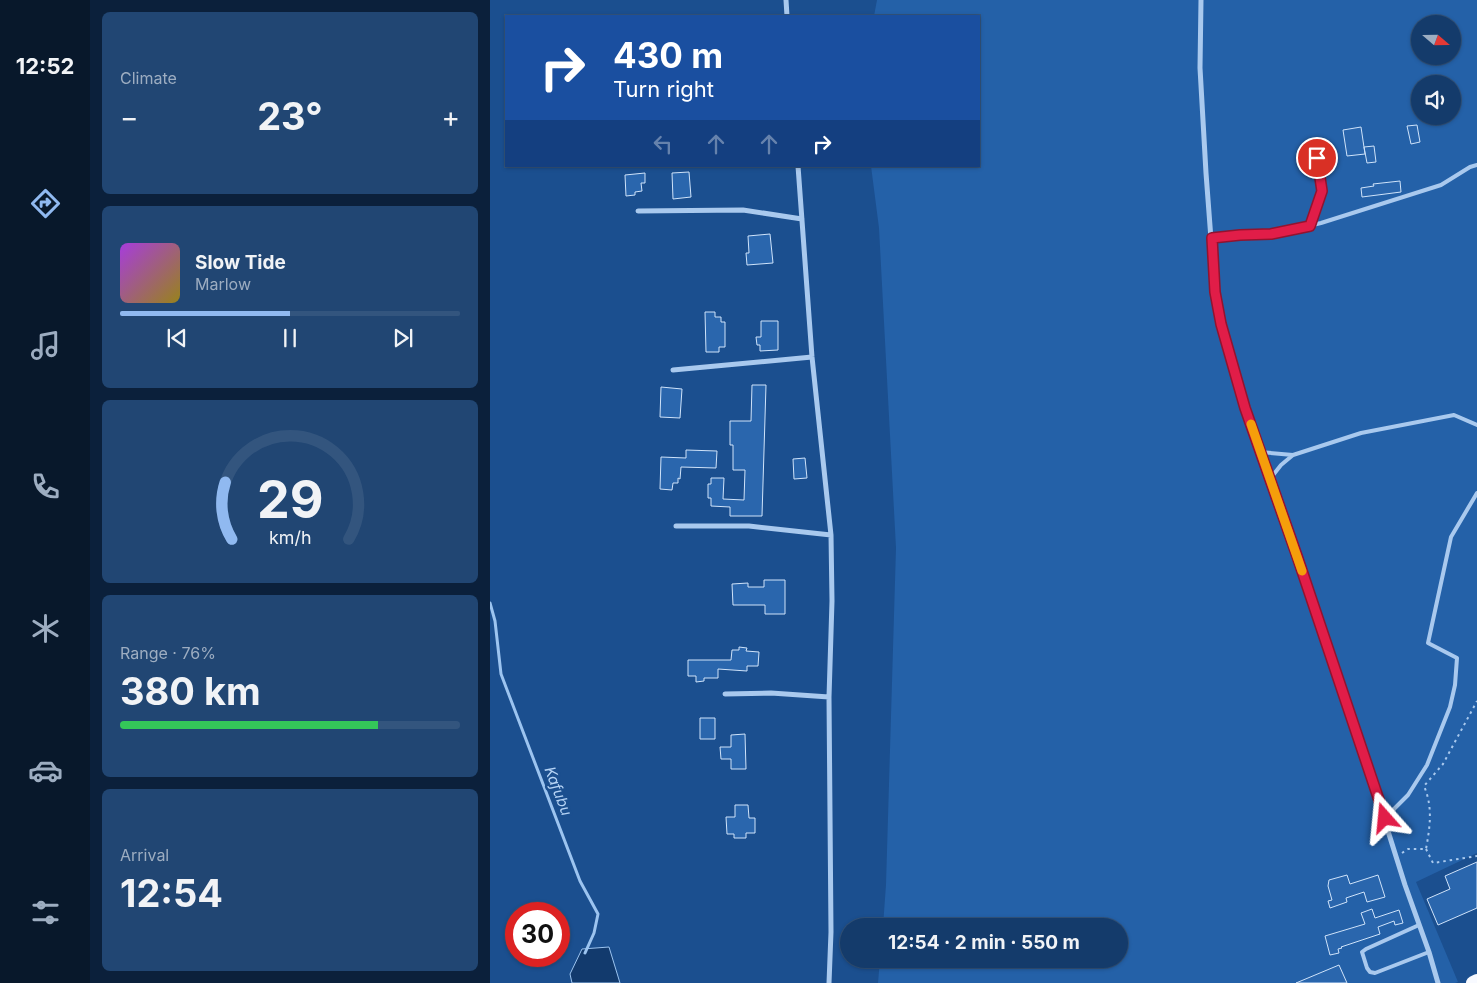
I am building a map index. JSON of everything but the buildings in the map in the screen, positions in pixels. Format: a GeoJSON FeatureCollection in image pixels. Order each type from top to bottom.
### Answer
{"type":"FeatureCollection","features":[{"type":"Feature","properties":{"kind":"highway"},"geometry":{"type":"LineString","coordinates":[[1473,983],[1477,981]]}},
{"type":"Feature","properties":{"kind":"street"},"geometry":{"type":"LineString","coordinates":[[786,0],[787,15]]}},
{"type":"Feature","properties":{"kind":"street"},"geometry":{"type":"LineString","coordinates":[[1201,0],[1200,68],[1215,292],[1221,324],[1245,408],[1385,818],[1438,983]]}},
{"type":"Feature","properties":{"kind":"street"},"geometry":{"type":"LineString","coordinates":[[798,167],[812,357],[831,535],[832,601],[829,697],[831,932],[829,983]]}},
{"type":"Feature","properties":{"kind":"street"},"geometry":{"type":"LineString","coordinates":[[638,211],[743,210],[802,219]]}},
{"type":"Feature","properties":{"kind":"street"},"geometry":{"type":"LineString","coordinates":[[673,370],[812,357]]}},
{"type":"Feature","properties":{"kind":"street"},"geometry":{"type":"LineString","coordinates":[[676,526],[756,527],[831,535]]}},
{"type":"Feature","properties":{"kind":"street"},"geometry":{"type":"LineString","coordinates":[[725,694],[771,693],[829,697]]}},
{"type":"Feature","properties":{"kind":"lane"},"geometry":{"type":"LineString","coordinates":[[1310,226],[1322,191],[1316,147]]}},
{"type":"Feature","properties":{"kind":"lane"},"geometry":{"type":"LineString","coordinates":[[1212,238],[1271,234],[1310,226],[1363,211],[1441,185],[1470,167],[1477,165]]}},
{"type":"Feature","properties":{"kind":"lane"},"geometry":{"type":"LineString","coordinates":[[1270,479],[1281,465],[1293,455],[1361,433],[1454,415],[1477,425]]}},
{"type":"Feature","properties":{"kind":"lane"},"geometry":{"type":"LineString","coordinates":[[1260,452],[1293,455]]}},
{"type":"Feature","properties":{"kind":"lane"},"geometry":{"type":"LineString","coordinates":[[1385,818],[1408,795],[1427,764],[1450,707],[1455,685],[1457,658],[1428,643],[1451,537],[1477,493]]}},
{"type":"Feature","properties":{"kind":"lane"},"geometry":{"type":"LineString","coordinates":[[1420,924],[1362,952],[1367,968],[1370,972],[1375,973],[1429,952]]}},
{"type":"Feature","properties":{"kind":"path"},"geometry":{"type":"LineString","coordinates":[[1477,701],[1443,764],[1424,786],[1431,814],[1426,849],[1433,864],[1477,856]]}},
{"type":"Feature","properties":{"kind":"path"},"geometry":{"type":"LineString","coordinates":[[1401,854],[1408,849],[1426,849]]}},
{"type":"Feature","properties":{"kind":"shaded area"},"geometry":{"type":"Polygon","coordinates":[[[877,0],[1477,0],[1477,853],[1416,882],[1458,982],[878,983],[879,968],[1128,968],[1128,918],[884,918],[896,548],[879,228],[871,167],[980,167],[980,15],[874,15],[877,0]]]}},
{"type":"Feature","properties":{"kind":"shaded area"},"geometry":{"type":"Polygon","coordinates":[[[609,947],[620,983],[572,983],[570,974],[582,949],[609,947]]]}},
{"type":"Feature","properties":{"kind":"waterway","name":"Kafubu"},"geometry":{"type":"LineString","coordinates":[[490,603],[495,621],[501,674],[580,881],[598,914],[594,933],[585,953]]}},
{"type":"Feature","properties":{"kind":"slow traffic"},"geometry":{"type":"LineString","coordinates":[[1251,424],[1302,571]]}},
{"type":"Feature","properties":{"kind":"route"},"geometry":{"type":"LineString","coordinates":[[1317,158],[1322,191],[1310,226],[1271,234],[1212,238],[1215,292],[1221,324],[1245,408],[1385,818]]}}]}
